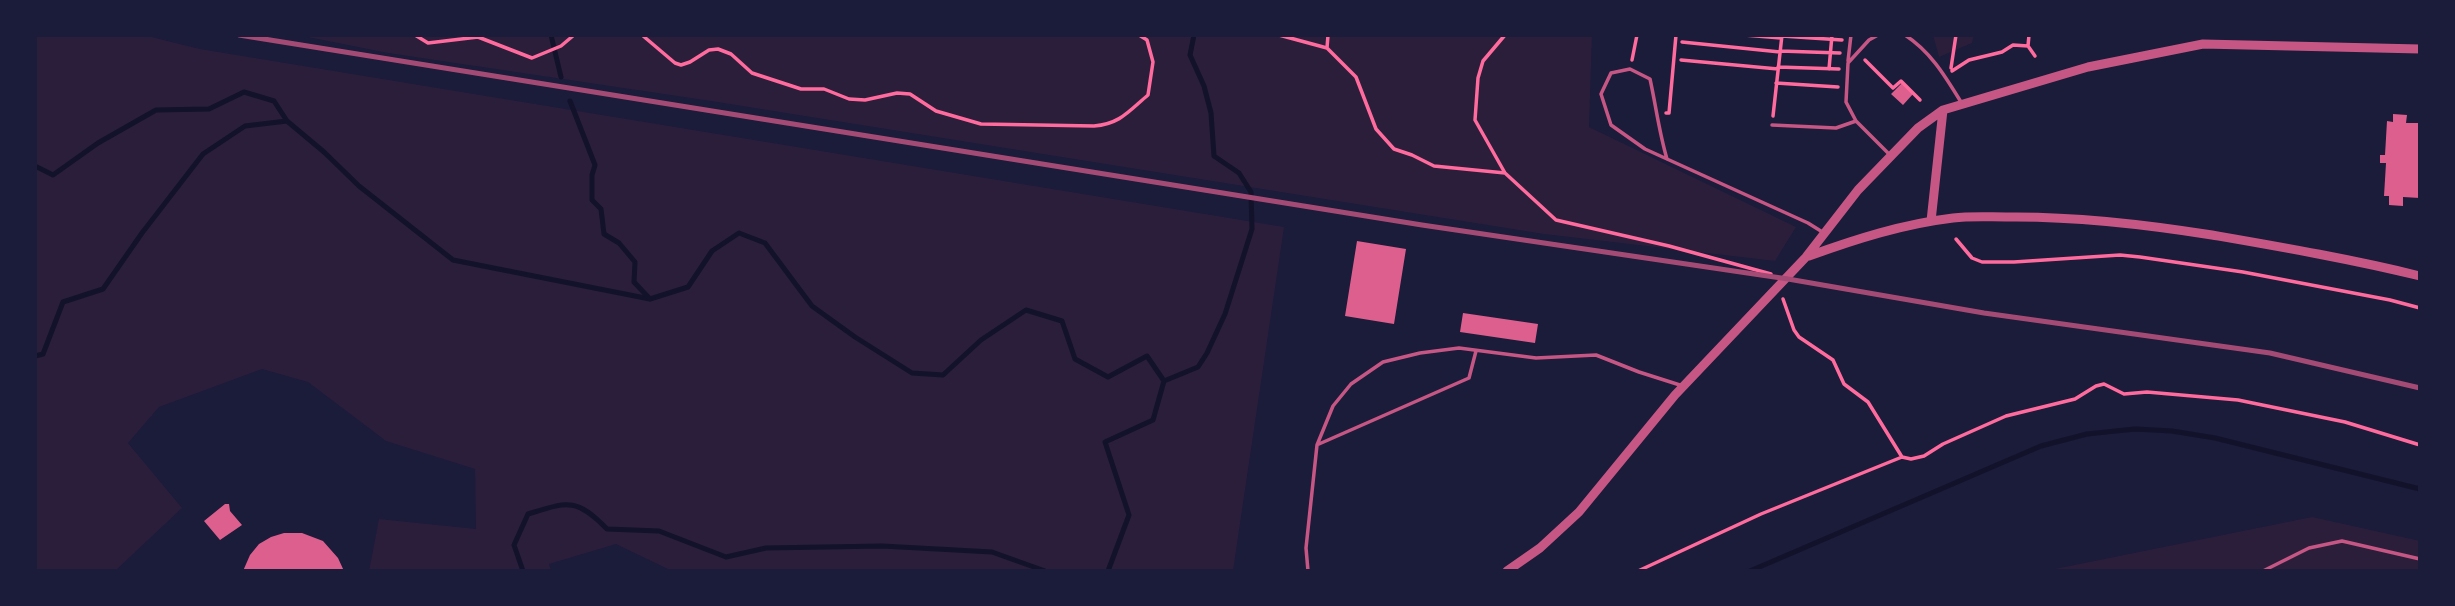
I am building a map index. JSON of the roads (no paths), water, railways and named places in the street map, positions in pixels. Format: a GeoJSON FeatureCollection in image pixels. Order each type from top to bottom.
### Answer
{"type":"FeatureCollection","features":[{"type":"Feature","properties":{"kind":"street"},"geometry":{"type":"LineString","coordinates":[[1507,571],[1540,548],[1579,512],[1684,386],[1788,279],[1858,190],[1918,128],[1943,110],[2088,67],[2203,44],[2420,49]]}},
{"type":"Feature","properties":{"kind":"street"},"geometry":{"type":"LineString","coordinates":[[1931,221],[1943,110]]}},
{"type":"Feature","properties":{"kind":"street"},"geometry":{"type":"LineString","coordinates":[[1806,257],[1868,235],[1931,221],[1956,217],[2029,217],[2105,220],[2273,245],[2420,276]]}},
{"type":"Feature","properties":{"kind":"lane"},"geometry":{"type":"LineString","coordinates":[[1848,63],[1869,40],[1878,35]]}},
{"type":"Feature","properties":{"kind":"lane"},"geometry":{"type":"LineString","coordinates":[[1905,35],[1923,46],[1963,105]]}},
{"type":"Feature","properties":{"kind":"lane"},"geometry":{"type":"LineString","coordinates":[[1851,38],[1846,102],[1856,121],[1891,156]]}},
{"type":"Feature","properties":{"kind":"lane"},"geometry":{"type":"LineString","coordinates":[[1667,159],[1650,79],[1630,69],[1611,73],[1601,94],[1611,125],[1645,149],[1667,159],[1808,223],[1826,234]]}},
{"type":"Feature","properties":{"kind":"lane"},"geometry":{"type":"LineString","coordinates":[[1772,125],[1836,128],[1856,121]]}},
{"type":"Feature","properties":{"kind":"lane"},"geometry":{"type":"LineString","coordinates":[[1308,571],[1307,535],[1317,445],[1333,406],[1351,384],[1383,362],[1420,353],[1459,348],[1536,358],[1596,355],[1684,386]]}},
{"type":"Feature","properties":{"kind":"lane"},"geometry":{"type":"LineString","coordinates":[[1317,445],[1469,378],[1477,351]]}},
{"type":"Feature","properties":{"kind":"lane"},"geometry":{"type":"LineString","coordinates":[[2263,571],[2309,548],[2342,541],[2420,559]]}},
{"type":"Feature","properties":{"kind":"waterway"},"geometry":{"type":"LineString","coordinates":[[551,35],[561,77]]}},
{"type":"Feature","properties":{"kind":"waterway"},"geometry":{"type":"LineString","coordinates":[[1164,381],[1198,367],[1207,353],[1225,314],[1252,229],[1251,192],[1239,173],[1214,156],[1211,113],[1204,86],[1190,55],[1194,35]]}},
{"type":"Feature","properties":{"kind":"waterway"},"geometry":{"type":"LineString","coordinates":[[35,166],[53,175],[98,143],[156,110],[209,109],[244,92],[274,101],[287,121]]}},
{"type":"Feature","properties":{"kind":"waterway"},"geometry":{"type":"LineString","coordinates":[[570,101],[595,165],[592,175],[592,200],[601,209],[604,234],[619,243],[635,262],[634,282],[650,299]]}},
{"type":"Feature","properties":{"kind":"waterway"},"geometry":{"type":"LineString","coordinates":[[35,356],[43,354],[63,302],[103,289],[203,154],[245,126],[287,121],[359,186],[453,260],[650,299],[688,287],[712,251],[739,233],[765,243],[812,306],[912,373],[943,375],[981,340],[1026,310],[1062,321],[1075,359],[1108,377],[1147,356],[1164,381],[1153,420],[1105,442],[1129,515],[1108,571]]}},
{"type":"Feature","properties":{"kind":"waterway"},"geometry":{"type":"LineString","coordinates":[[1750,571],[2041,446],[2087,434],[2135,429],[2172,431],[2215,438],[2420,489]]}},
{"type":"Feature","properties":{"kind":"waterway"},"geometry":{"type":"LineString","coordinates":[[523,571],[514,545],[528,514],[562,505],[587,511],[607,529],[659,531],[726,557],[766,548],[882,546],[992,552],[1045,571]]}},
{"type":"Feature","properties":{"kind":"railway"},"geometry":{"type":"LineString","coordinates":[[239,35],[1422,225],[1788,279],[1984,313],[2270,353],[2420,388]]}}]}
